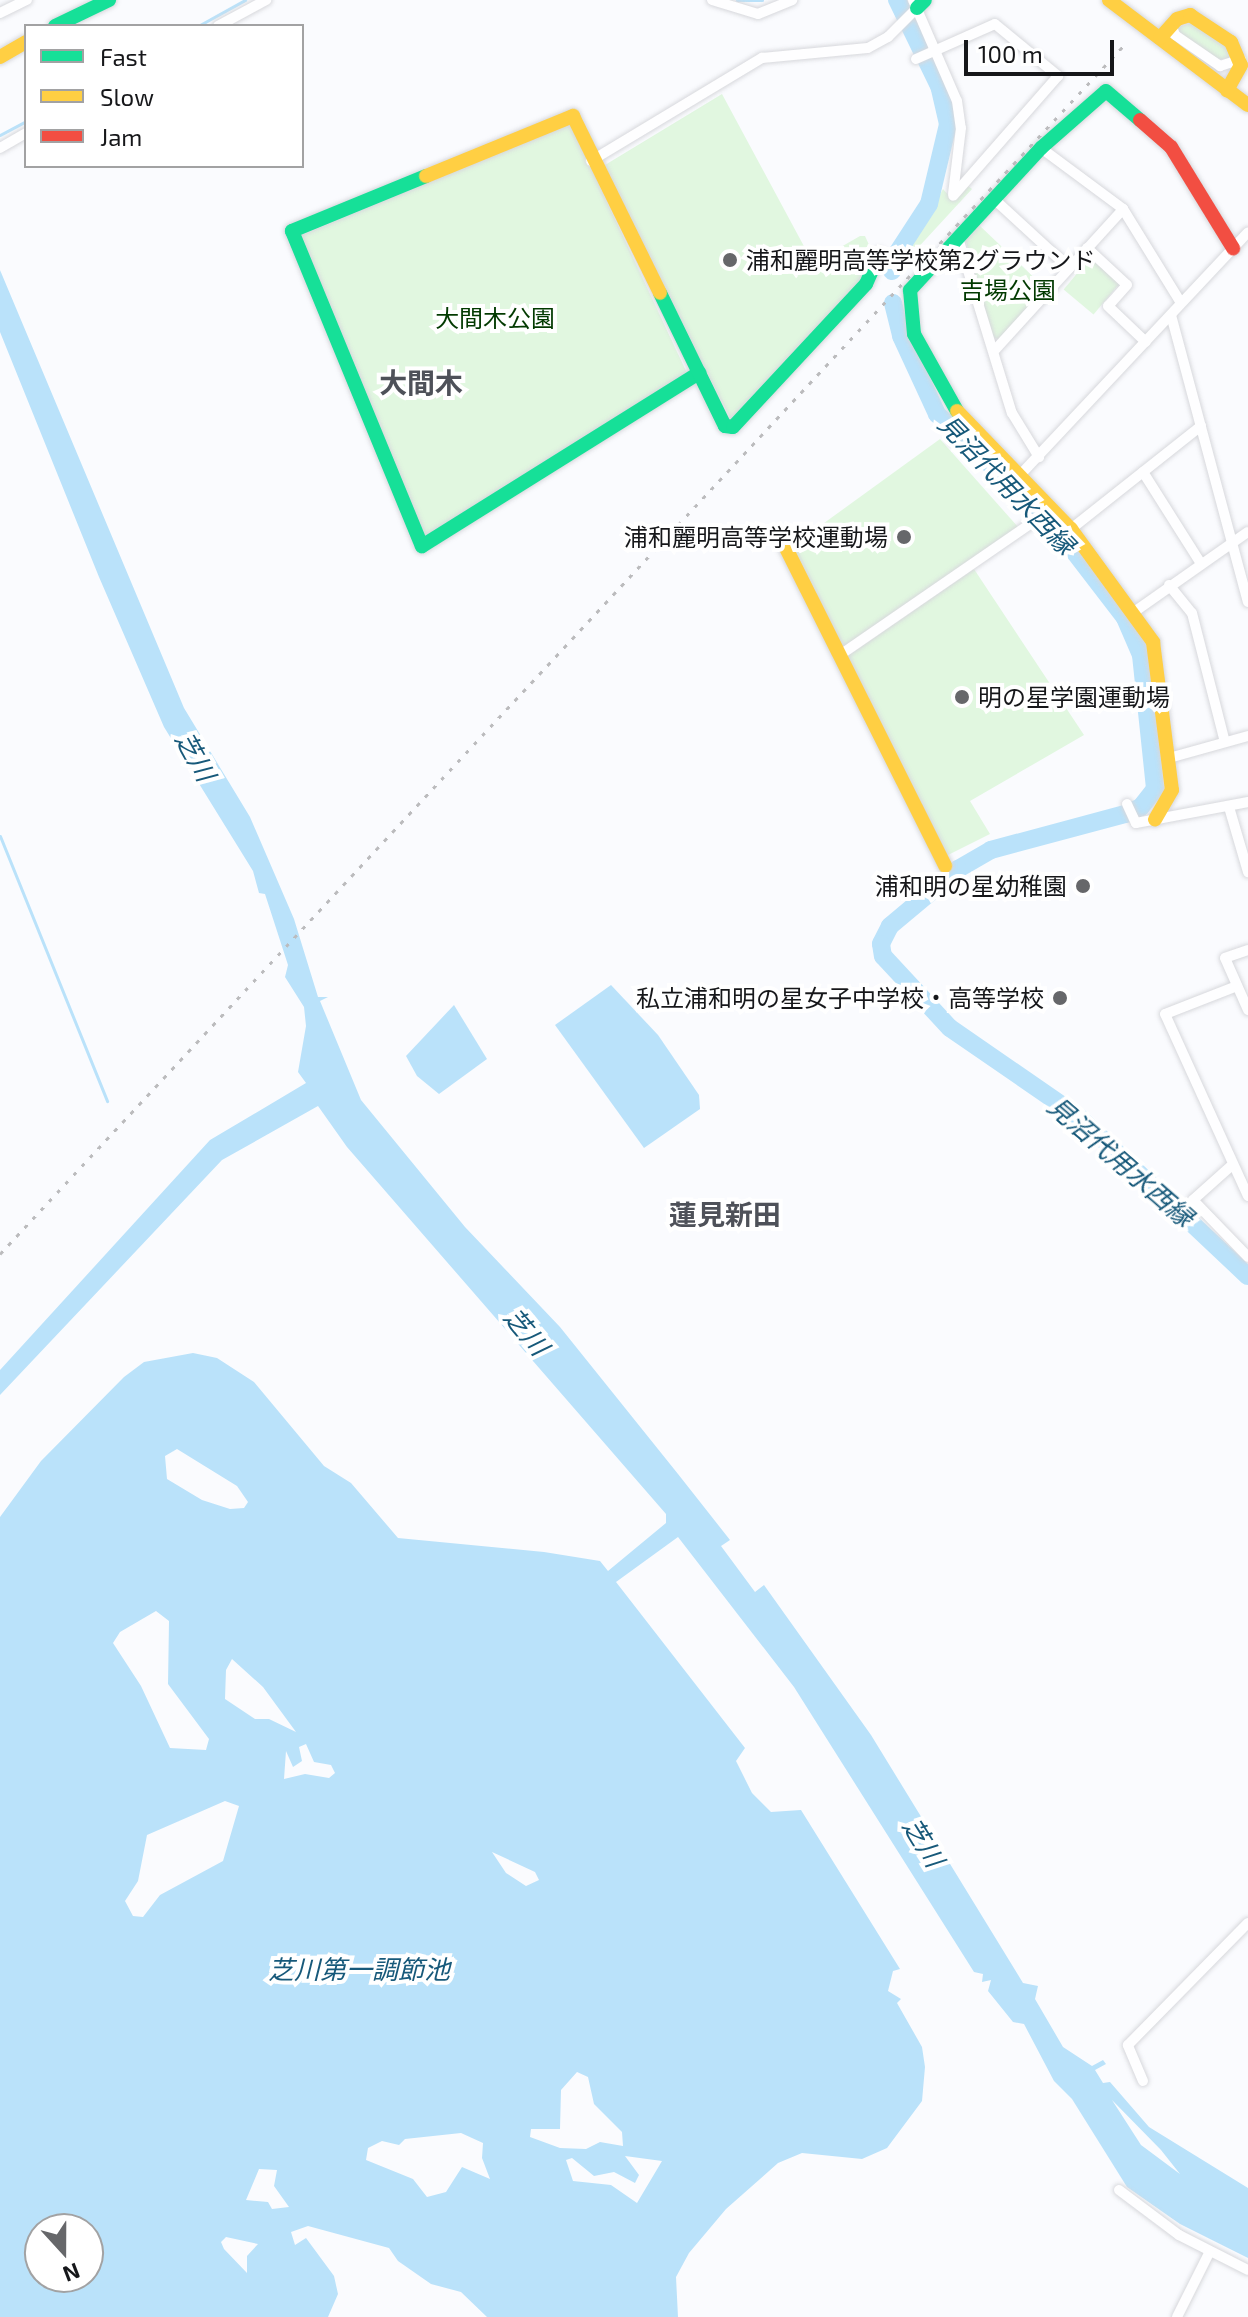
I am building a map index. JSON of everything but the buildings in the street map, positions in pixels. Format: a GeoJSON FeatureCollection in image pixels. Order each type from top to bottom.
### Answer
{"type":"FeatureCollection","features":[{"type":"Feature","properties":{"kind":"street"},"geometry":{"type":"LineString","coordinates":[[0,13],[27,0]]}},
{"type":"Feature","properties":{"kind":"street"},"geometry":{"type":"LineString","coordinates":[[59,24],[109,0]]}},
{"type":"Feature","properties":{"kind":"street"},"geometry":{"type":"LineString","coordinates":[[222,24],[266,0]]}},
{"type":"Feature","properties":{"kind":"street"},"geometry":{"type":"LineString","coordinates":[[712,0],[758,14],[792,0]]}},
{"type":"Feature","properties":{"kind":"street"},"geometry":{"type":"LineString","coordinates":[[1117,2],[1248,105]]}},
{"type":"Feature","properties":{"kind":"street"},"geometry":{"type":"LineString","coordinates":[[591,161],[762,58],[855,52],[878,43],[918,3],[936,50],[957,101],[961,128],[953,196],[1058,76],[995,24],[936,50],[916,59]]}},
{"type":"Feature","properties":{"kind":"street"},"geometry":{"type":"LineString","coordinates":[[1160,38],[1171,24],[1184,15],[1197,17],[1231,42],[1241,59]]}},
{"type":"Feature","properties":{"kind":"street"},"geometry":{"type":"LineString","coordinates":[[1171,24],[1175,35],[1220,66],[1241,59]]}},
{"type":"Feature","properties":{"kind":"street"},"geometry":{"type":"LineString","coordinates":[[0,57],[24,43]]}},
{"type":"Feature","properties":{"kind":"street"},"geometry":{"type":"LineString","coordinates":[[1227,90],[1241,59]]}},
{"type":"Feature","properties":{"kind":"street"},"geometry":{"type":"LineString","coordinates":[[1155,820],[1172,790],[1158,657],[1134,612],[1071,529],[1022,473],[968,425],[944,393],[914,334],[910,290],[1041,148],[1106,91],[1171,147],[1233,248]]}},
{"type":"Feature","properties":{"kind":"street"},"geometry":{"type":"LineString","coordinates":[[699,373],[422,546],[292,231],[573,116],[591,161],[699,373],[725,426],[733,427],[866,284],[879,255]]}},
{"type":"Feature","properties":{"kind":"street"},"geometry":{"type":"LineString","coordinates":[[0,148],[24,134]]}},
{"type":"Feature","properties":{"kind":"street"},"geometry":{"type":"LineString","coordinates":[[1041,148],[1123,209],[1181,303]]}},
{"type":"Feature","properties":{"kind":"street"},"geometry":{"type":"LineString","coordinates":[[994,199],[1069,268]]}},
{"type":"Feature","properties":{"kind":"street"},"geometry":{"type":"LineString","coordinates":[[994,351],[1123,209]]}},
{"type":"Feature","properties":{"kind":"street"},"geometry":{"type":"LineString","coordinates":[[1022,473],[1248,232]]}},
{"type":"Feature","properties":{"kind":"street"},"geometry":{"type":"LineString","coordinates":[[958,238],[1012,413],[1039,457]]}},
{"type":"Feature","properties":{"kind":"street"},"geometry":{"type":"LineString","coordinates":[[1087,248],[1127,285],[1108,306],[1146,342]]}},
{"type":"Feature","properties":{"kind":"street"},"geometry":{"type":"LineString","coordinates":[[1171,315],[1248,602]]}},
{"type":"Feature","properties":{"kind":"street"},"geometry":{"type":"LineString","coordinates":[[952,440],[968,425]]}},
{"type":"Feature","properties":{"kind":"street"},"geometry":{"type":"LineString","coordinates":[[1071,529],[1201,426]]}},
{"type":"Feature","properties":{"kind":"street"},"geometry":{"type":"LineString","coordinates":[[1143,472],[1200,562]]}},
{"type":"Feature","properties":{"kind":"street"},"geometry":{"type":"LineString","coordinates":[[840,655],[1036,520]]}},
{"type":"Feature","properties":{"kind":"street"},"geometry":{"type":"LineString","coordinates":[[1134,612],[1200,562],[1248,532]]}},
{"type":"Feature","properties":{"kind":"street"},"geometry":{"type":"LineString","coordinates":[[784,544],[945,866]]}},
{"type":"Feature","properties":{"kind":"street"},"geometry":{"type":"LineString","coordinates":[[1169,585],[1192,613],[1225,742]]}},
{"type":"Feature","properties":{"kind":"street"},"geometry":{"type":"LineString","coordinates":[[1169,758],[1248,736]]}},
{"type":"Feature","properties":{"kind":"street"},"geometry":{"type":"LineString","coordinates":[[1127,804],[1136,823],[1248,802]]}},
{"type":"Feature","properties":{"kind":"street"},"geometry":{"type":"LineString","coordinates":[[1229,807],[1248,872]]}},
{"type":"Feature","properties":{"kind":"street"},"geometry":{"type":"LineString","coordinates":[[1248,950],[1225,958],[1248,1010]]}},
{"type":"Feature","properties":{"kind":"street"},"geometry":{"type":"LineString","coordinates":[[1237,986],[1165,1014],[1231,1166],[1248,1196]]}},
{"type":"Feature","properties":{"kind":"street"},"geometry":{"type":"LineString","coordinates":[[1231,1166],[1193,1200],[1248,1256]]}},
{"type":"Feature","properties":{"kind":"street"},"geometry":{"type":"LineString","coordinates":[[1143,2081],[1128,2045],[1248,1923]]}},
{"type":"Feature","properties":{"kind":"street"},"geometry":{"type":"LineString","coordinates":[[1119,2190],[1209,2253],[1248,2270]]}},
{"type":"Feature","properties":{"kind":"street"},"geometry":{"type":"LineString","coordinates":[[1177,2317],[1186,2308],[1186,2297],[1209,2253]]}},
{"type":"Feature","properties":{"kind":"green space"},"geometry":{"type":"Polygon","coordinates":[[[1195,22],[1226,47],[1230,58],[1214,60],[1175,28],[1195,22]]]}},
{"type":"Feature","properties":{"kind":"green space","name":"浦和麗明高等学校第2グラウンド"},"geometry":{"type":"Polygon","coordinates":[[[722,94],[813,263],[860,236],[865,236],[874,256],[859,285],[732,421],[631,227],[605,165],[722,94]]]}},
{"type":"Feature","properties":{"kind":"green space","name":"大間木公園"},"geometry":{"type":"Polygon","coordinates":[[[570,123],[687,373],[424,540],[300,236],[570,123]]]}},
{"type":"Feature","properties":{"kind":"green space"},"geometry":{"type":"Polygon","coordinates":[[[968,186],[972,189],[902,265],[943,189],[953,200],[968,186]]]}},
{"type":"Feature","properties":{"kind":"green space","name":"吉場公園"},"geometry":{"type":"Polygon","coordinates":[[[979,225],[1046,289],[1000,340],[993,337],[965,238],[979,225]]]}},
{"type":"Feature","properties":{"kind":"green space"},"geometry":{"type":"Polygon","coordinates":[[[1090,258],[1120,283],[1094,314],[1064,289],[1090,258]]]}},
{"type":"Feature","properties":{"kind":"green space","name":"浦和麗明高等学校運動場"},"geometry":{"type":"Polygon","coordinates":[[[940,439],[1018,527],[841,649],[791,547],[940,439]]]}},
{"type":"Feature","properties":{"kind":"green space","name":"明の星学園運動場"},"geometry":{"type":"Polygon","coordinates":[[[974,569],[1084,735],[970,801],[990,834],[946,856],[845,658],[974,569]]]}},
{"type":"Feature","properties":{"kind":"water","name":"芝川第一調節池"},"geometry":{"type":"Polygon","coordinates":[[[0,270],[184,708],[250,817],[294,919],[318,997],[328,997],[320,1001],[361,1100],[465,1227],[560,1327],[678,1474],[730,1540],[721,1546],[755,1592],[764,1585],[871,1735],[1023,1983],[1038,1986],[1035,1999],[1063,2047],[1092,2066],[1103,2060],[1106,2064],[1095,2070],[1103,2083],[1110,2082],[1149,2127],[1248,2188],[1248,2258],[1180,2224],[1127,2187],[1072,2099],[1054,2081],[1024,2024],[1013,2022],[988,1991],[991,1980],[982,1982],[983,1974],[974,1972],[794,1687],[678,1537],[616,1582],[745,1748],[736,1761],[752,1793],[771,1812],[801,1810],[900,1969],[893,1971],[888,1991],[901,1999],[897,2003],[922,2047],[925,2067],[922,2101],[887,2148],[862,2159],[802,2153],[778,2163],[726,2209],[689,2253],[676,2277],[678,2317],[487,2317],[461,2292],[431,2284],[398,2261],[389,2248],[308,2226],[291,2232],[295,2245],[306,2238],[334,2276],[338,2294],[328,2317],[0,2317],[0,1517],[41,1461],[124,1377],[144,1362],[193,1353],[217,1358],[254,1382],[324,1466],[351,1483],[398,1538],[544,1552],[600,1561],[608,1571],[666,1523],[666,1514],[347,1147],[318,1106],[222,1160],[0,1395],[0,1370],[210,1140],[306,1083],[298,1072],[306,1026],[304,1007],[285,977],[288,965],[265,894],[259,893],[253,871],[164,727],[99,577],[0,332],[0,270]],[[177,1449],[165,1456],[167,1479],[202,1500],[230,1509],[244,1508],[248,1502],[237,1486],[177,1449]],[[156,1611],[120,1632],[113,1643],[141,1686],[170,1748],[206,1750],[209,1739],[168,1684],[169,1621],[156,1611]],[[232,1659],[226,1670],[225,1699],[255,1719],[269,1719],[296,1732],[263,1687],[232,1659]],[[306,1744],[299,1747],[302,1761],[293,1767],[286,1751],[284,1779],[305,1774],[329,1778],[335,1773],[331,1765],[314,1762],[306,1744]],[[225,1801],[147,1835],[138,1881],[125,1901],[133,1916],[143,1917],[160,1895],[223,1861],[239,1806],[225,1801]],[[492,1852],[506,1873],[526,1886],[539,1880],[535,1872],[492,1852]],[[577,2072],[561,2090],[560,2129],[531,2129],[530,2137],[560,2148],[586,2149],[600,2142],[623,2146],[622,2132],[594,2104],[588,2077],[577,2072]],[[1112,2100],[1141,2145],[1180,2174],[1161,2150],[1112,2100]],[[461,2133],[405,2139],[399,2145],[382,2141],[368,2148],[366,2160],[413,2179],[427,2197],[446,2192],[462,2167],[490,2179],[482,2158],[483,2143],[461,2133]],[[625,2156],[639,2175],[635,2183],[614,2172],[594,2176],[572,2158],[566,2160],[573,2181],[611,2185],[637,2203],[662,2161],[625,2156]],[[259,2169],[246,2200],[268,2202],[272,2209],[289,2207],[274,2186],[277,2170],[259,2169]],[[226,2237],[221,2242],[247,2273],[247,2256],[258,2244],[226,2237]]]}},
{"type":"Feature","properties":{"kind":"water"},"geometry":{"type":"Polygon","coordinates":[[[611,985],[658,1035],[699,1095],[700,1109],[644,1148],[555,1025],[611,985]]]}},
{"type":"Feature","properties":{"kind":"water"},"geometry":{"type":"Polygon","coordinates":[[[454,1005],[487,1059],[439,1094],[417,1076],[406,1056],[454,1005]]]}},
{"type":"Feature","properties":{"kind":"waterway"},"geometry":{"type":"LineString","coordinates":[[202,24],[245,0]]}},
{"type":"Feature","properties":{"kind":"waterway"},"geometry":{"type":"LineString","coordinates":[[737,0],[762,0]]}},
{"type":"Feature","properties":{"kind":"waterway","name":"見沼代用水西縁"},"geometry":{"type":"LineString","coordinates":[[892,271],[894,258],[929,204],[948,124],[940,88],[897,0]]}},
{"type":"Feature","properties":{"kind":"waterway"},"geometry":{"type":"LineString","coordinates":[[0,135],[24,122]]}},
{"type":"Feature","properties":{"kind":"waterway","name":"見沼代用水西縁"},"geometry":{"type":"LineString","coordinates":[[893,303],[901,336],[937,414],[1053,524],[1125,618],[1141,655],[1155,789],[1141,807],[1125,814],[991,850],[958,869],[890,926],[881,944],[883,956],[950,1028],[1079,1117],[1248,1276]]}},
{"type":"Feature","properties":{"kind":"waterway"},"geometry":{"type":"LineString","coordinates":[[0,836],[107,1101]]}},
{"type":"Feature","properties":{"kind":"railway"},"geometry":{"type":"LineString","coordinates":[[0,1254],[1126,43]]}},
{"type":"Feature","properties":{"kind":"traffic: fast"},"geometry":{"type":"LineString","coordinates":[[59,24],[109,0]]}},
{"type":"Feature","properties":{"kind":"traffic: fast"},"geometry":{"type":"LineString","coordinates":[[917,8],[925,0]]}},
{"type":"Feature","properties":{"kind":"traffic: fast"},"geometry":{"type":"LineString","coordinates":[[957,411],[914,334],[910,290],[1041,148],[1106,91],[1140,120]]}},
{"type":"Feature","properties":{"kind":"traffic: fast"},"geometry":{"type":"LineString","coordinates":[[426,176],[292,231],[422,546],[699,373]]}},
{"type":"Feature","properties":{"kind":"traffic: fast"},"geometry":{"type":"LineString","coordinates":[[660,293],[725,426],[733,427],[866,284],[879,255]]}},
{"type":"Feature","properties":{"kind":"traffic: slow"},"geometry":{"type":"LineString","coordinates":[[1109,0],[1248,105]]}},
{"type":"Feature","properties":{"kind":"traffic: slow"},"geometry":{"type":"LineString","coordinates":[[1160,38],[1177,19],[1190,15],[1231,42],[1241,65],[1227,90]]}},
{"type":"Feature","properties":{"kind":"traffic: slow"},"geometry":{"type":"LineString","coordinates":[[0,57],[24,43]]}},
{"type":"Feature","properties":{"kind":"traffic: slow"},"geometry":{"type":"LineString","coordinates":[[426,176],[573,116],[660,293]]}},
{"type":"Feature","properties":{"kind":"traffic: slow"},"geometry":{"type":"LineString","coordinates":[[957,411],[1071,529],[1153,642],[1172,790],[1155,820]]}},
{"type":"Feature","properties":{"kind":"traffic: slow"},"geometry":{"type":"LineString","coordinates":[[784,544],[945,866]]}},
{"type":"Feature","properties":{"kind":"traffic: jam"},"geometry":{"type":"LineString","coordinates":[[1140,120],[1171,147],[1233,248]]}},
{"type":"Feature","properties":{"kind":"place","name":"浦和麗明高等学校第2グラウンド"},"geometry":{"type":"Point","coordinates":[730,260]}},
{"type":"Feature","properties":{"kind":"place","name":"浦和麗明高等学校運動場"},"geometry":{"type":"Point","coordinates":[904,537]}},
{"type":"Feature","properties":{"kind":"place","name":"明の星学園運動場"},"geometry":{"type":"Point","coordinates":[962,697]}},
{"type":"Feature","properties":{"kind":"place","name":"浦和明の星幼稚園"},"geometry":{"type":"Point","coordinates":[1083,886]}},
{"type":"Feature","properties":{"kind":"place","name":"私立浦和明の星女子中学校・高等学校"},"geometry":{"type":"Point","coordinates":[1060,998]}},
{"type":"Feature","properties":{"kind":"district","name":"大間木"},"geometry":{"type":"Point","coordinates":[421,382]}},
{"type":"Feature","properties":{"kind":"district","name":"蓮見新田"},"geometry":{"type":"Point","coordinates":[725,1214]}},
{"type":"Feature","properties":{"kind":"water label","name":"芝川"},"geometry":{"type":"Point","coordinates":[196,756]}},
{"type":"Feature","properties":{"kind":"water label","name":"芝川"},"geometry":{"type":"Point","coordinates":[527,1331]}},
{"type":"Feature","properties":{"kind":"water label","name":"芝川"},"geometry":{"type":"Point","coordinates":[924,1842]}}]}
